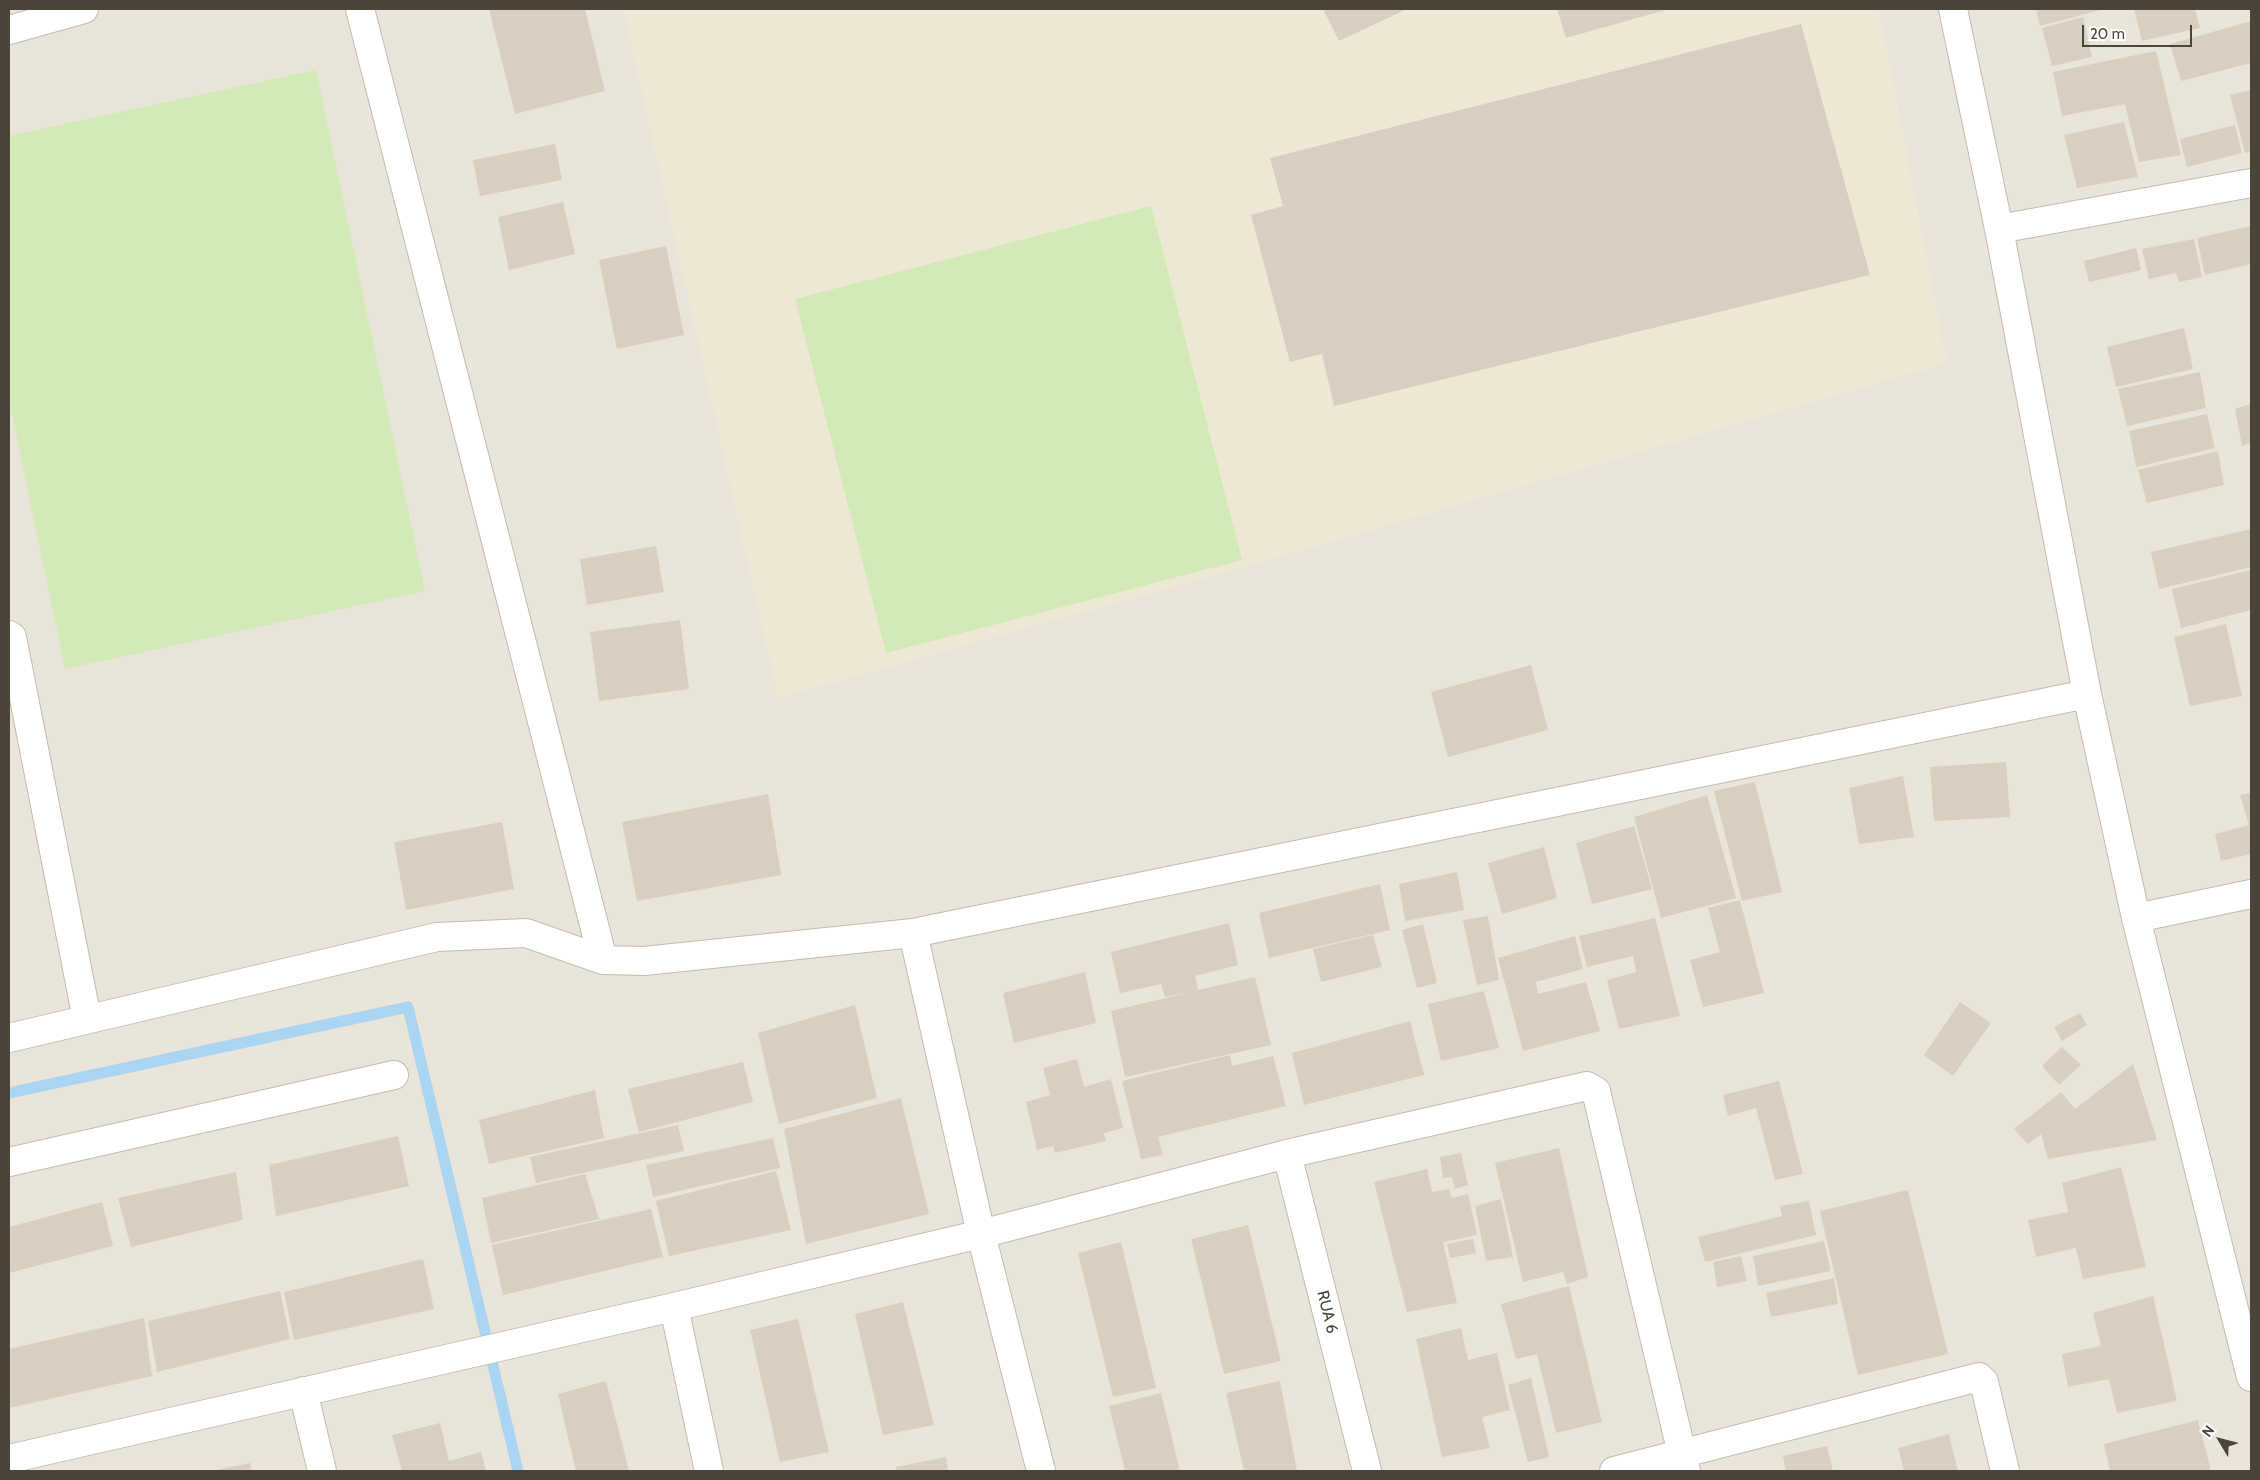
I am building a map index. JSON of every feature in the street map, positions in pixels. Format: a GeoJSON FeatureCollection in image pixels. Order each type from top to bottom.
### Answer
{"type":"FeatureCollection","features":[{"type":"Feature","properties":{"kind":"street"},"geometry":{"type":"LineString","coordinates":[[9,30],[84,9]]}},
{"type":"Feature","properties":{"kind":"street"},"geometry":{"type":"LineString","coordinates":[[360,9],[603,960]]}},
{"type":"Feature","properties":{"kind":"street"},"geometry":{"type":"LineString","coordinates":[[1953,9],[1998,230],[2087,694],[2136,918],[2251,1377]]}},
{"type":"Feature","properties":{"kind":"street"},"geometry":{"type":"LineString","coordinates":[[1998,230],[2251,183]]}},
{"type":"Feature","properties":{"kind":"street"},"geometry":{"type":"LineString","coordinates":[[9,635],[12,638],[14,647],[87,1019]]}},
{"type":"Feature","properties":{"kind":"street"},"geometry":{"type":"LineString","coordinates":[[9,1038],[437,937],[526,933],[603,960],[644,961],[913,933],[2087,694]]}},
{"type":"Feature","properties":{"kind":"street"},"geometry":{"type":"LineString","coordinates":[[2136,918],[2251,894]]}},
{"type":"Feature","properties":{"kind":"street"},"geometry":{"type":"LineString","coordinates":[[913,933],[981,1234],[1040,1471]]}},
{"type":"Feature","properties":{"kind":"street"},"geometry":{"type":"LineString","coordinates":[[9,1162],[394,1074]]}},
{"type":"Feature","properties":{"kind":"street"},"geometry":{"type":"LineString","coordinates":[[9,1459],[674,1307],[981,1234],[1287,1154],[1587,1086],[1593,1087],[1684,1462]]}},
{"type":"Feature","properties":{"kind":"street","name":"RUA 6"},"geometry":{"type":"LineString","coordinates":[[1287,1154],[1367,1471]]}},
{"type":"Feature","properties":{"kind":"street"},"geometry":{"type":"LineString","coordinates":[[674,1307],[709,1471]]}},
{"type":"Feature","properties":{"kind":"street"},"geometry":{"type":"LineString","coordinates":[[1614,1471],[1684,1462],[1979,1377],[1984,1382],[2005,1471]]}},
{"type":"Feature","properties":{"kind":"street"},"geometry":{"type":"LineString","coordinates":[[303,1391],[322,1471]]}},
{"type":"Feature","properties":{"kind":"shaded area"},"geometry":{"type":"Polygon","coordinates":[[[9,9],[2251,9],[2251,1471],[9,1471],[9,9]]]}},
{"type":"Feature","properties":{"kind":"shaded area"},"geometry":{"type":"Polygon","coordinates":[[[623,9],[1879,9],[1947,363],[1255,564],[778,698],[623,9]]]}},
{"type":"Feature","properties":{"kind":"green space"},"geometry":{"type":"Polygon","coordinates":[[[316,70],[425,591],[65,669],[9,400],[9,136],[316,70]]]}},
{"type":"Feature","properties":{"kind":"green space"},"geometry":{"type":"Polygon","coordinates":[[[1151,206],[1242,560],[886,653],[795,299],[1151,206]]]}},
{"type":"Feature","properties":{"kind":"building"},"geometry":{"type":"Polygon","coordinates":[[[489,9],[585,9],[605,91],[515,114],[489,9]]]}},
{"type":"Feature","properties":{"kind":"building"},"geometry":{"type":"Polygon","coordinates":[[[1323,9],[1407,9],[1339,41],[1323,9]]]}},
{"type":"Feature","properties":{"kind":"building"},"geometry":{"type":"Polygon","coordinates":[[[1557,9],[1669,9],[1566,38],[1557,9]]]}},
{"type":"Feature","properties":{"kind":"building"},"geometry":{"type":"Polygon","coordinates":[[[2036,9],[2104,9],[2040,26],[2036,9]]]}},
{"type":"Feature","properties":{"kind":"building"},"geometry":{"type":"Polygon","coordinates":[[[2134,9],[2195,9],[2200,28],[2142,41],[2134,9]]]}},
{"type":"Feature","properties":{"kind":"building"},"geometry":{"type":"Polygon","coordinates":[[[2083,17],[2092,57],[2052,66],[2042,28],[2083,17]]]}},
{"type":"Feature","properties":{"kind":"building"},"geometry":{"type":"Polygon","coordinates":[[[2251,21],[2251,63],[2181,81],[2170,44],[2251,21]]]}},
{"type":"Feature","properties":{"kind":"building"},"geometry":{"type":"Polygon","coordinates":[[[1801,24],[1870,275],[1334,406],[1322,354],[1290,362],[1251,215],[1283,206],[1270,158],[1801,24]]]}},
{"type":"Feature","properties":{"kind":"building"},"geometry":{"type":"Polygon","coordinates":[[[2156,51],[2181,155],[2139,162],[2125,104],[2062,116],[2053,72],[2156,51]]]}},
{"type":"Feature","properties":{"kind":"building"},"geometry":{"type":"Polygon","coordinates":[[[2251,90],[2251,151],[2245,153],[2230,95],[2251,90]]]}},
{"type":"Feature","properties":{"kind":"building"},"geometry":{"type":"Polygon","coordinates":[[[2124,122],[2138,177],[2077,188],[2064,135],[2124,122]]]}},
{"type":"Feature","properties":{"kind":"building"},"geometry":{"type":"Polygon","coordinates":[[[2235,125],[2242,153],[2187,167],[2180,139],[2235,125]]]}},
{"type":"Feature","properties":{"kind":"building"},"geometry":{"type":"Polygon","coordinates":[[[555,144],[562,180],[480,196],[473,160],[555,144]]]}},
{"type":"Feature","properties":{"kind":"building"},"geometry":{"type":"Polygon","coordinates":[[[563,202],[575,254],[509,270],[498,217],[563,202]]]}},
{"type":"Feature","properties":{"kind":"building"},"geometry":{"type":"Polygon","coordinates":[[[2251,226],[2251,264],[2205,275],[2197,238],[2251,226]]]}},
{"type":"Feature","properties":{"kind":"building"},"geometry":{"type":"Polygon","coordinates":[[[2194,239],[2202,277],[2179,282],[2176,273],[2149,279],[2142,249],[2194,239]]]}},
{"type":"Feature","properties":{"kind":"building"},"geometry":{"type":"Polygon","coordinates":[[[666,246],[684,335],[617,349],[599,260],[666,246]]]}},
{"type":"Feature","properties":{"kind":"building"},"geometry":{"type":"Polygon","coordinates":[[[2136,248],[2141,270],[2089,282],[2084,261],[2136,248]]]}},
{"type":"Feature","properties":{"kind":"building"},"geometry":{"type":"Polygon","coordinates":[[[2184,328],[2193,369],[2116,387],[2107,347],[2184,328]]]}},
{"type":"Feature","properties":{"kind":"building"},"geometry":{"type":"Polygon","coordinates":[[[2200,372],[2206,408],[2127,426],[2118,389],[2200,372]]]}},
{"type":"Feature","properties":{"kind":"building"},"geometry":{"type":"Polygon","coordinates":[[[2251,404],[2251,443],[2242,446],[2235,409],[2251,404]]]}},
{"type":"Feature","properties":{"kind":"building"},"geometry":{"type":"Polygon","coordinates":[[[2207,414],[2215,448],[2136,467],[2129,431],[2207,414]]]}},
{"type":"Feature","properties":{"kind":"building"},"geometry":{"type":"Polygon","coordinates":[[[2218,451],[2224,485],[2147,503],[2138,470],[2218,451]]]}},
{"type":"Feature","properties":{"kind":"building"},"geometry":{"type":"Polygon","coordinates":[[[2251,529],[2251,567],[2159,589],[2151,552],[2251,529]]]}},
{"type":"Feature","properties":{"kind":"building"},"geometry":{"type":"Polygon","coordinates":[[[656,546],[664,592],[587,605],[580,559],[656,546]]]}},
{"type":"Feature","properties":{"kind":"building"},"geometry":{"type":"Polygon","coordinates":[[[2251,570],[2251,610],[2181,628],[2172,589],[2251,570]]]}},
{"type":"Feature","properties":{"kind":"building"},"geometry":{"type":"Polygon","coordinates":[[[680,620],[689,689],[599,701],[590,632],[680,620]]]}},
{"type":"Feature","properties":{"kind":"building"},"geometry":{"type":"Polygon","coordinates":[[[2226,624],[2242,696],[2190,706],[2174,637],[2226,624]]]}},
{"type":"Feature","properties":{"kind":"building"},"geometry":{"type":"Polygon","coordinates":[[[1531,665],[1548,730],[1448,757],[1431,692],[1531,665]]]}},
{"type":"Feature","properties":{"kind":"building"},"geometry":{"type":"Polygon","coordinates":[[[2006,762],[2010,817],[1934,821],[1930,767],[2006,762]]]}},
{"type":"Feature","properties":{"kind":"building"},"geometry":{"type":"Polygon","coordinates":[[[1903,776],[1914,837],[1859,844],[1849,788],[1903,776]]]}},
{"type":"Feature","properties":{"kind":"building"},"geometry":{"type":"Polygon","coordinates":[[[1755,782],[1782,892],[1742,901],[1714,791],[1755,782]]]}},
{"type":"Feature","properties":{"kind":"building"},"geometry":{"type":"Polygon","coordinates":[[[2251,793],[2251,854],[2221,861],[2215,834],[2249,825],[2240,795],[2251,793]]]}},
{"type":"Feature","properties":{"kind":"building"},"geometry":{"type":"Polygon","coordinates":[[[768,794],[781,875],[637,901],[622,822],[768,794]]]}},
{"type":"Feature","properties":{"kind":"building"},"geometry":{"type":"Polygon","coordinates":[[[1707,795],[1736,898],[1661,918],[1634,817],[1707,795]]]}},
{"type":"Feature","properties":{"kind":"building"},"geometry":{"type":"Polygon","coordinates":[[[502,822],[514,889],[406,910],[394,842],[502,822]]]}},
{"type":"Feature","properties":{"kind":"building"},"geometry":{"type":"Polygon","coordinates":[[[1634,826],[1652,889],[1592,904],[1576,843],[1634,826]]]}},
{"type":"Feature","properties":{"kind":"building"},"geometry":{"type":"Polygon","coordinates":[[[1544,847],[1557,898],[1502,914],[1488,863],[1544,847]]]}},
{"type":"Feature","properties":{"kind":"building"},"geometry":{"type":"Polygon","coordinates":[[[1457,872],[1464,910],[1405,921],[1399,884],[1457,872]]]}},
{"type":"Feature","properties":{"kind":"building"},"geometry":{"type":"Polygon","coordinates":[[[1380,884],[1390,930],[1269,958],[1259,913],[1380,884]]]}},
{"type":"Feature","properties":{"kind":"building"},"geometry":{"type":"Polygon","coordinates":[[[1740,900],[1764,993],[1703,1007],[1690,960],[1720,952],[1708,908],[1740,900]]]}},
{"type":"Feature","properties":{"kind":"building"},"geometry":{"type":"Polygon","coordinates":[[[1488,916],[1499,980],[1477,985],[1463,920],[1488,916]]]}},
{"type":"Feature","properties":{"kind":"building"},"geometry":{"type":"Polygon","coordinates":[[[1655,918],[1680,1016],[1619,1029],[1607,980],[1636,972],[1633,956],[1587,967],[1579,936],[1655,918]]]}},
{"type":"Feature","properties":{"kind":"building"},"geometry":{"type":"Polygon","coordinates":[[[1229,923],[1238,965],[1195,976],[1198,990],[1255,977],[1271,1045],[1125,1077],[1111,1011],[1187,993],[1165,997],[1161,984],[1120,993],[1111,952],[1229,923]]]}},
{"type":"Feature","properties":{"kind":"building"},"geometry":{"type":"Polygon","coordinates":[[[1423,924],[1437,983],[1417,988],[1402,930],[1423,924]]]}},
{"type":"Feature","properties":{"kind":"building"},"geometry":{"type":"Polygon","coordinates":[[[1373,935],[1382,967],[1321,982],[1313,949],[1373,935]]]}},
{"type":"Feature","properties":{"kind":"building"},"geometry":{"type":"Polygon","coordinates":[[[1575,936],[1583,969],[1536,982],[1538,994],[1586,982],[1600,1031],[1523,1051],[1498,958],[1575,936]]]}},
{"type":"Feature","properties":{"kind":"building"},"geometry":{"type":"Polygon","coordinates":[[[1085,972],[1096,1023],[1014,1043],[1003,993],[1085,972]]]}},
{"type":"Feature","properties":{"kind":"building"},"geometry":{"type":"Polygon","coordinates":[[[1484,991],[1499,1048],[1441,1061],[1428,1004],[1484,991]]]}},
{"type":"Feature","properties":{"kind":"building"},"geometry":{"type":"Polygon","coordinates":[[[1960,1002],[1991,1023],[1953,1076],[1924,1055],[1960,1002]]]}},
{"type":"Feature","properties":{"kind":"building"},"geometry":{"type":"Polygon","coordinates":[[[855,1005],[877,1098],[779,1124],[758,1033],[855,1005]]]}},
{"type":"Feature","properties":{"kind":"building"},"geometry":{"type":"Polygon","coordinates":[[[2080,1013],[2087,1025],[2062,1041],[2054,1027],[2080,1013]]]}},
{"type":"Feature","properties":{"kind":"building"},"geometry":{"type":"Polygon","coordinates":[[[1410,1021],[1424,1075],[1304,1105],[1292,1053],[1410,1021]]]}},
{"type":"Feature","properties":{"kind":"building"},"geometry":{"type":"Polygon","coordinates":[[[2062,1047],[2081,1065],[2059,1085],[2042,1066],[2062,1047]]]}},
{"type":"Feature","properties":{"kind":"building"},"geometry":{"type":"Polygon","coordinates":[[[1230,1055],[1232,1066],[1273,1056],[1286,1106],[1158,1137],[1163,1155],[1141,1159],[1122,1081],[1230,1055]]]}},
{"type":"Feature","properties":{"kind":"building"},"geometry":{"type":"Polygon","coordinates":[[[1077,1059],[1084,1087],[1111,1079],[1123,1128],[1104,1133],[1106,1141],[1055,1153],[1053,1146],[1037,1150],[1026,1102],[1050,1095],[1043,1068],[1077,1059]]]}},
{"type":"Feature","properties":{"kind":"building"},"geometry":{"type":"Polygon","coordinates":[[[743,1062],[753,1102],[639,1132],[628,1089],[743,1062]]]}},
{"type":"Feature","properties":{"kind":"building"},"geometry":{"type":"Polygon","coordinates":[[[2133,1064],[2157,1140],[2048,1159],[2041,1134],[2028,1144],[2014,1129],[2061,1092],[2075,1109],[2133,1064]]]}},
{"type":"Feature","properties":{"kind":"building"},"geometry":{"type":"Polygon","coordinates":[[[1779,1081],[1803,1174],[1775,1180],[1756,1108],[1728,1116],[1723,1095],[1779,1081]]]}},
{"type":"Feature","properties":{"kind":"building"},"geometry":{"type":"Polygon","coordinates":[[[595,1090],[604,1138],[489,1164],[479,1120],[595,1090]]]}},
{"type":"Feature","properties":{"kind":"building"},"geometry":{"type":"Polygon","coordinates":[[[901,1098],[929,1214],[806,1244],[784,1129],[901,1098]]]}},
{"type":"Feature","properties":{"kind":"building"},"geometry":{"type":"Polygon","coordinates":[[[678,1125],[684,1151],[536,1183],[530,1157],[678,1125]]]}},
{"type":"Feature","properties":{"kind":"building"},"geometry":{"type":"Polygon","coordinates":[[[398,1136],[409,1186],[276,1216],[269,1165],[398,1136]]]}},
{"type":"Feature","properties":{"kind":"building"},"geometry":{"type":"Polygon","coordinates":[[[773,1138],[780,1168],[653,1197],[646,1165],[773,1138]]]}},
{"type":"Feature","properties":{"kind":"building"},"geometry":{"type":"Polygon","coordinates":[[[1559,1148],[1588,1277],[1567,1284],[1563,1272],[1523,1282],[1495,1163],[1559,1148]]]}},
{"type":"Feature","properties":{"kind":"building"},"geometry":{"type":"Polygon","coordinates":[[[1461,1153],[1468,1185],[1455,1189],[1452,1177],[1443,1178],[1440,1157],[1461,1153]]]}},
{"type":"Feature","properties":{"kind":"building"},"geometry":{"type":"Polygon","coordinates":[[[2121,1167],[2146,1267],[2083,1279],[2076,1248],[2036,1257],[2028,1220],[2068,1212],[2062,1183],[2121,1167]]]}},
{"type":"Feature","properties":{"kind":"building"},"geometry":{"type":"Polygon","coordinates":[[[1427,1169],[1432,1192],[1449,1189],[1452,1198],[1468,1194],[1477,1235],[1443,1242],[1457,1303],[1407,1312],[1374,1182],[1427,1169]]]}},
{"type":"Feature","properties":{"kind":"building"},"geometry":{"type":"Polygon","coordinates":[[[776,1171],[791,1230],[669,1256],[656,1201],[776,1171]]]}},
{"type":"Feature","properties":{"kind":"building"},"geometry":{"type":"Polygon","coordinates":[[[236,1172],[243,1220],[131,1247],[118,1198],[236,1172]]]}},
{"type":"Feature","properties":{"kind":"building"},"geometry":{"type":"Polygon","coordinates":[[[585,1174],[599,1219],[491,1243],[482,1198],[585,1174]]]}},
{"type":"Feature","properties":{"kind":"building"},"geometry":{"type":"Polygon","coordinates":[[[1908,1190],[1948,1354],[1858,1375],[1820,1211],[1908,1190]]]}},
{"type":"Feature","properties":{"kind":"building"},"geometry":{"type":"Polygon","coordinates":[[[1501,1199],[1513,1257],[1486,1261],[1475,1206],[1501,1199]]]}},
{"type":"Feature","properties":{"kind":"building"},"geometry":{"type":"Polygon","coordinates":[[[1809,1201],[1816,1235],[1705,1262],[1698,1237],[1782,1216],[1780,1206],[1809,1201]]]}},
{"type":"Feature","properties":{"kind":"building"},"geometry":{"type":"Polygon","coordinates":[[[102,1202],[113,1246],[9,1273],[9,1227],[102,1202]]]}},
{"type":"Feature","properties":{"kind":"building"},"geometry":{"type":"Polygon","coordinates":[[[651,1209],[663,1257],[503,1295],[492,1245],[651,1209]]]}},
{"type":"Feature","properties":{"kind":"building"},"geometry":{"type":"Polygon","coordinates":[[[1248,1225],[1281,1361],[1224,1374],[1191,1239],[1248,1225]]]}},
{"type":"Feature","properties":{"kind":"building"},"geometry":{"type":"Polygon","coordinates":[[[1473,1239],[1476,1253],[1450,1258],[1447,1244],[1473,1239]]]}},
{"type":"Feature","properties":{"kind":"building"},"geometry":{"type":"Polygon","coordinates":[[[1824,1241],[1831,1271],[1758,1286],[1753,1256],[1824,1241]]]}},
{"type":"Feature","properties":{"kind":"building"},"geometry":{"type":"Polygon","coordinates":[[[1121,1242],[1156,1388],[1113,1397],[1078,1253],[1121,1242]]]}},
{"type":"Feature","properties":{"kind":"building"},"geometry":{"type":"Polygon","coordinates":[[[1741,1256],[1747,1281],[1717,1287],[1713,1262],[1741,1256]]]}},
{"type":"Feature","properties":{"kind":"building"},"geometry":{"type":"Polygon","coordinates":[[[423,1259],[434,1309],[294,1340],[284,1292],[423,1259]]]}},
{"type":"Feature","properties":{"kind":"building"},"geometry":{"type":"Polygon","coordinates":[[[1834,1278],[1838,1304],[1771,1317],[1766,1293],[1834,1278]]]}},
{"type":"Feature","properties":{"kind":"building"},"geometry":{"type":"Polygon","coordinates":[[[1569,1286],[1602,1422],[1556,1433],[1537,1354],[1516,1359],[1501,1304],[1569,1286]]]}},
{"type":"Feature","properties":{"kind":"building"},"geometry":{"type":"Polygon","coordinates":[[[280,1291],[290,1339],[157,1372],[148,1321],[280,1291]]]}},
{"type":"Feature","properties":{"kind":"building"},"geometry":{"type":"Polygon","coordinates":[[[2153,1296],[2177,1401],[2117,1413],[2109,1379],[2068,1387],[2062,1354],[2101,1346],[2093,1313],[2153,1296]]]}},
{"type":"Feature","properties":{"kind":"building"},"geometry":{"type":"Polygon","coordinates":[[[903,1302],[934,1425],[883,1435],[855,1314],[903,1302]]]}},
{"type":"Feature","properties":{"kind":"building"},"geometry":{"type":"Polygon","coordinates":[[[144,1318],[152,1376],[9,1408],[9,1349],[144,1318]]]}},
{"type":"Feature","properties":{"kind":"building"},"geometry":{"type":"Polygon","coordinates":[[[798,1319],[829,1452],[780,1462],[750,1330],[798,1319]]]}},
{"type":"Feature","properties":{"kind":"building"},"geometry":{"type":"Polygon","coordinates":[[[1461,1328],[1468,1360],[1497,1353],[1510,1410],[1482,1417],[1490,1448],[1442,1457],[1416,1339],[1461,1328]]]}},
{"type":"Feature","properties":{"kind":"building"},"geometry":{"type":"Polygon","coordinates":[[[1531,1378],[1549,1457],[1528,1462],[1508,1385],[1531,1378]]]}},
{"type":"Feature","properties":{"kind":"building"},"geometry":{"type":"Polygon","coordinates":[[[606,1381],[629,1471],[576,1471],[558,1394],[606,1381]]]}},
{"type":"Feature","properties":{"kind":"building"},"geometry":{"type":"Polygon","coordinates":[[[1280,1381],[1297,1471],[1244,1471],[1226,1393],[1280,1381]]]}},
{"type":"Feature","properties":{"kind":"building"},"geometry":{"type":"Polygon","coordinates":[[[1161,1393],[1180,1471],[1125,1471],[1109,1406],[1161,1393]]]}},
{"type":"Feature","properties":{"kind":"building"},"geometry":{"type":"Polygon","coordinates":[[[2198,1420],[2211,1471],[2110,1471],[2104,1444],[2198,1420]]]}},
{"type":"Feature","properties":{"kind":"building"},"geometry":{"type":"Polygon","coordinates":[[[440,1423],[449,1461],[481,1452],[486,1471],[402,1471],[392,1435],[440,1423]]]}},
{"type":"Feature","properties":{"kind":"building"},"geometry":{"type":"Polygon","coordinates":[[[1949,1434],[1958,1471],[1904,1471],[1898,1448],[1949,1434]]]}},
{"type":"Feature","properties":{"kind":"building"},"geometry":{"type":"Polygon","coordinates":[[[1827,1446],[1833,1471],[1786,1471],[1783,1456],[1827,1446]]]}},
{"type":"Feature","properties":{"kind":"building"},"geometry":{"type":"Polygon","coordinates":[[[946,1457],[948,1471],[897,1471],[896,1467],[946,1457]]]}},
{"type":"Feature","properties":{"kind":"building"},"geometry":{"type":"Polygon","coordinates":[[[250,1463],[252,1471],[216,1471],[216,1470],[250,1463]]]}},
{"type":"Feature","properties":{"kind":"waterway"},"geometry":{"type":"LineString","coordinates":[[9,1093],[408,1007],[518,1471]]}}]}
